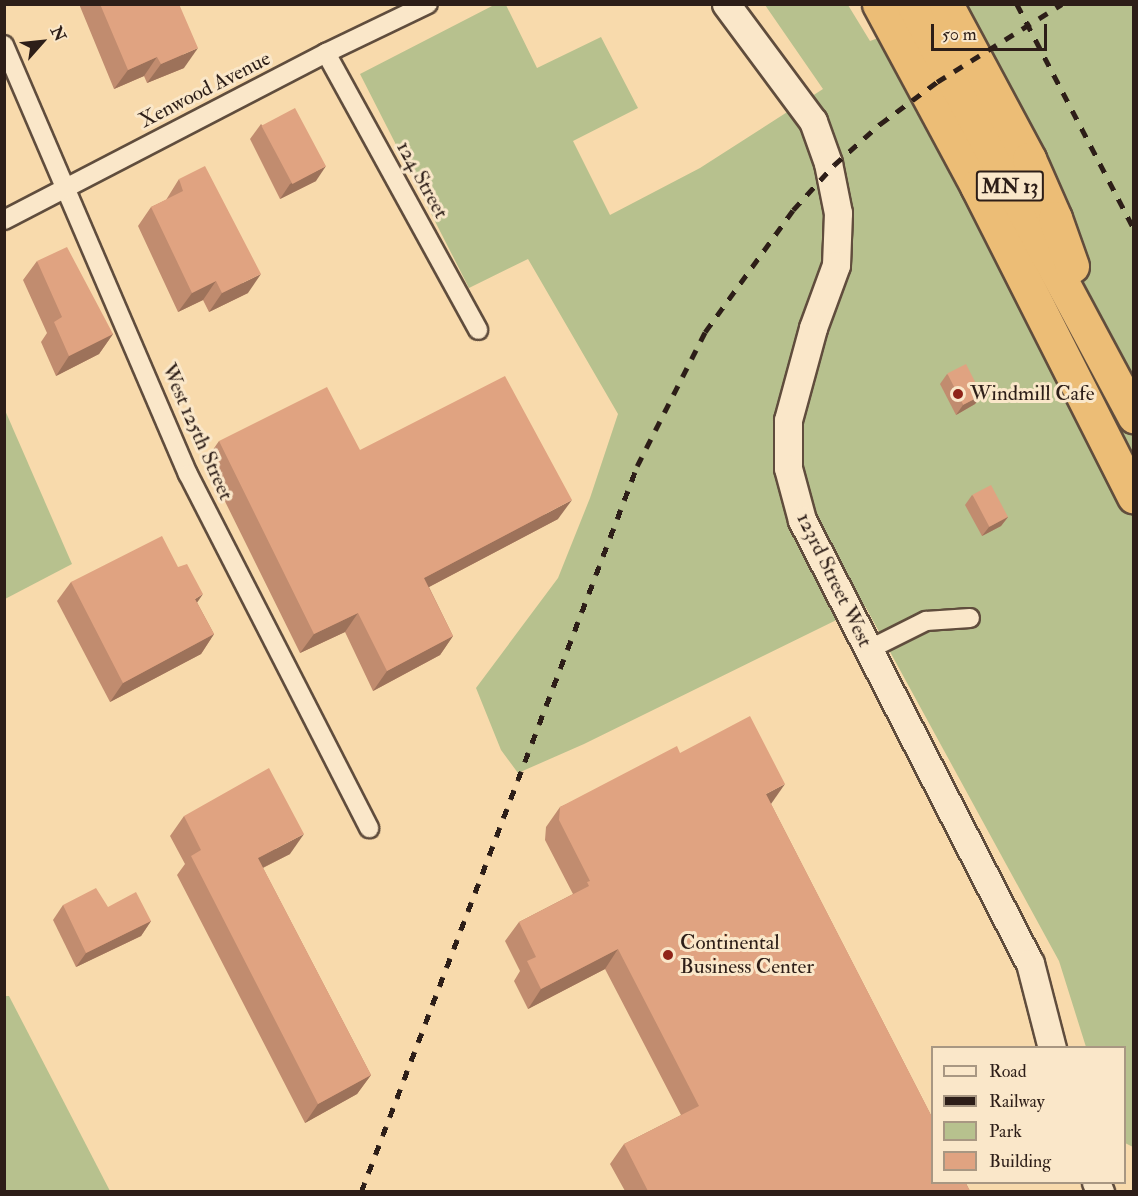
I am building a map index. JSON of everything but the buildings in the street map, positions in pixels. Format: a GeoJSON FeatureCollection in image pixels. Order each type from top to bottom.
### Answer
{"type":"FeatureCollection","features":[{"type":"Feature","properties":{"kind":"highway","name":"MN 13"},"geometry":{"type":"LineString","coordinates":[[879,4],[977,186],[1134,497]]}},
{"type":"Feature","properties":{"kind":"highway","name":"MN 13"},"geometry":{"type":"LineString","coordinates":[[913,4],[1134,416]]}},
{"type":"Feature","properties":{"kind":"highway"},"geometry":{"type":"LineString","coordinates":[[946,4],[1014,130],[1046,198],[1108,367]]}},
{"type":"Feature","properties":{"kind":"street","name":"Xenwood Avenue"},"geometry":{"type":"LineString","coordinates":[[4,220],[326,52],[428,4]]}},
{"type":"Feature","properties":{"kind":"street","name":"123rd Street West"},"geometry":{"type":"LineString","coordinates":[[726,4],[813,121],[828,163],[838,213],[836,265],[813,328],[788,420],[788,468],[802,520],[1030,963],[1052,1046]]}},
{"type":"Feature","properties":{"kind":"street","name":"West 125th Street"},"geometry":{"type":"LineString","coordinates":[[4,45],[188,474],[369,828]]}},
{"type":"Feature","properties":{"kind":"street","name":"124 Street"},"geometry":{"type":"LineString","coordinates":[[326,52],[478,330]]}},
{"type":"Feature","properties":{"kind":"street"},"geometry":{"type":"LineString","coordinates":[[868,650],[926,621],[970,618]]}},
{"type":"Feature","properties":{"kind":"green space"},"geometry":{"type":"Polygon","coordinates":[[[494,5],[506,5],[537,68],[601,37],[638,108],[573,141],[610,215],[700,168],[823,89],[765,5],[848,5],[870,41],[969,5],[1133,5],[1133,1147],[1126,1144],[1126,1046],[1086,1046],[1059,961],[865,606],[584,744],[518,773],[501,750],[476,688],[558,578],[590,498],[618,414],[528,259],[469,288],[360,74],[494,5]]]}},
{"type":"Feature","properties":{"kind":"green space"},"geometry":{"type":"Polygon","coordinates":[[[4,408],[72,564],[5,599],[4,599],[4,408]]]}},
{"type":"Feature","properties":{"kind":"green space"},"geometry":{"type":"Polygon","coordinates":[[[4,996],[9,996],[110,1191],[5,1191],[4,996]]]}},
{"type":"Feature","properties":{"kind":"railway"},"geometry":{"type":"LineString","coordinates":[[1017,4],[1134,229]]}},
{"type":"Feature","properties":{"kind":"railway"},"geometry":{"type":"LineString","coordinates":[[361,1192],[637,466],[705,332],[793,210],[834,165],[880,124],[937,82],[1062,4]]}},
{"type":"Feature","properties":{"kind":"place","name":"Windmill Cafe"},"geometry":{"type":"Point","coordinates":[958,394]}},
{"type":"Feature","properties":{"kind":"place","name":"Continental Business Center"},"geometry":{"type":"Point","coordinates":[668,955]}}]}
